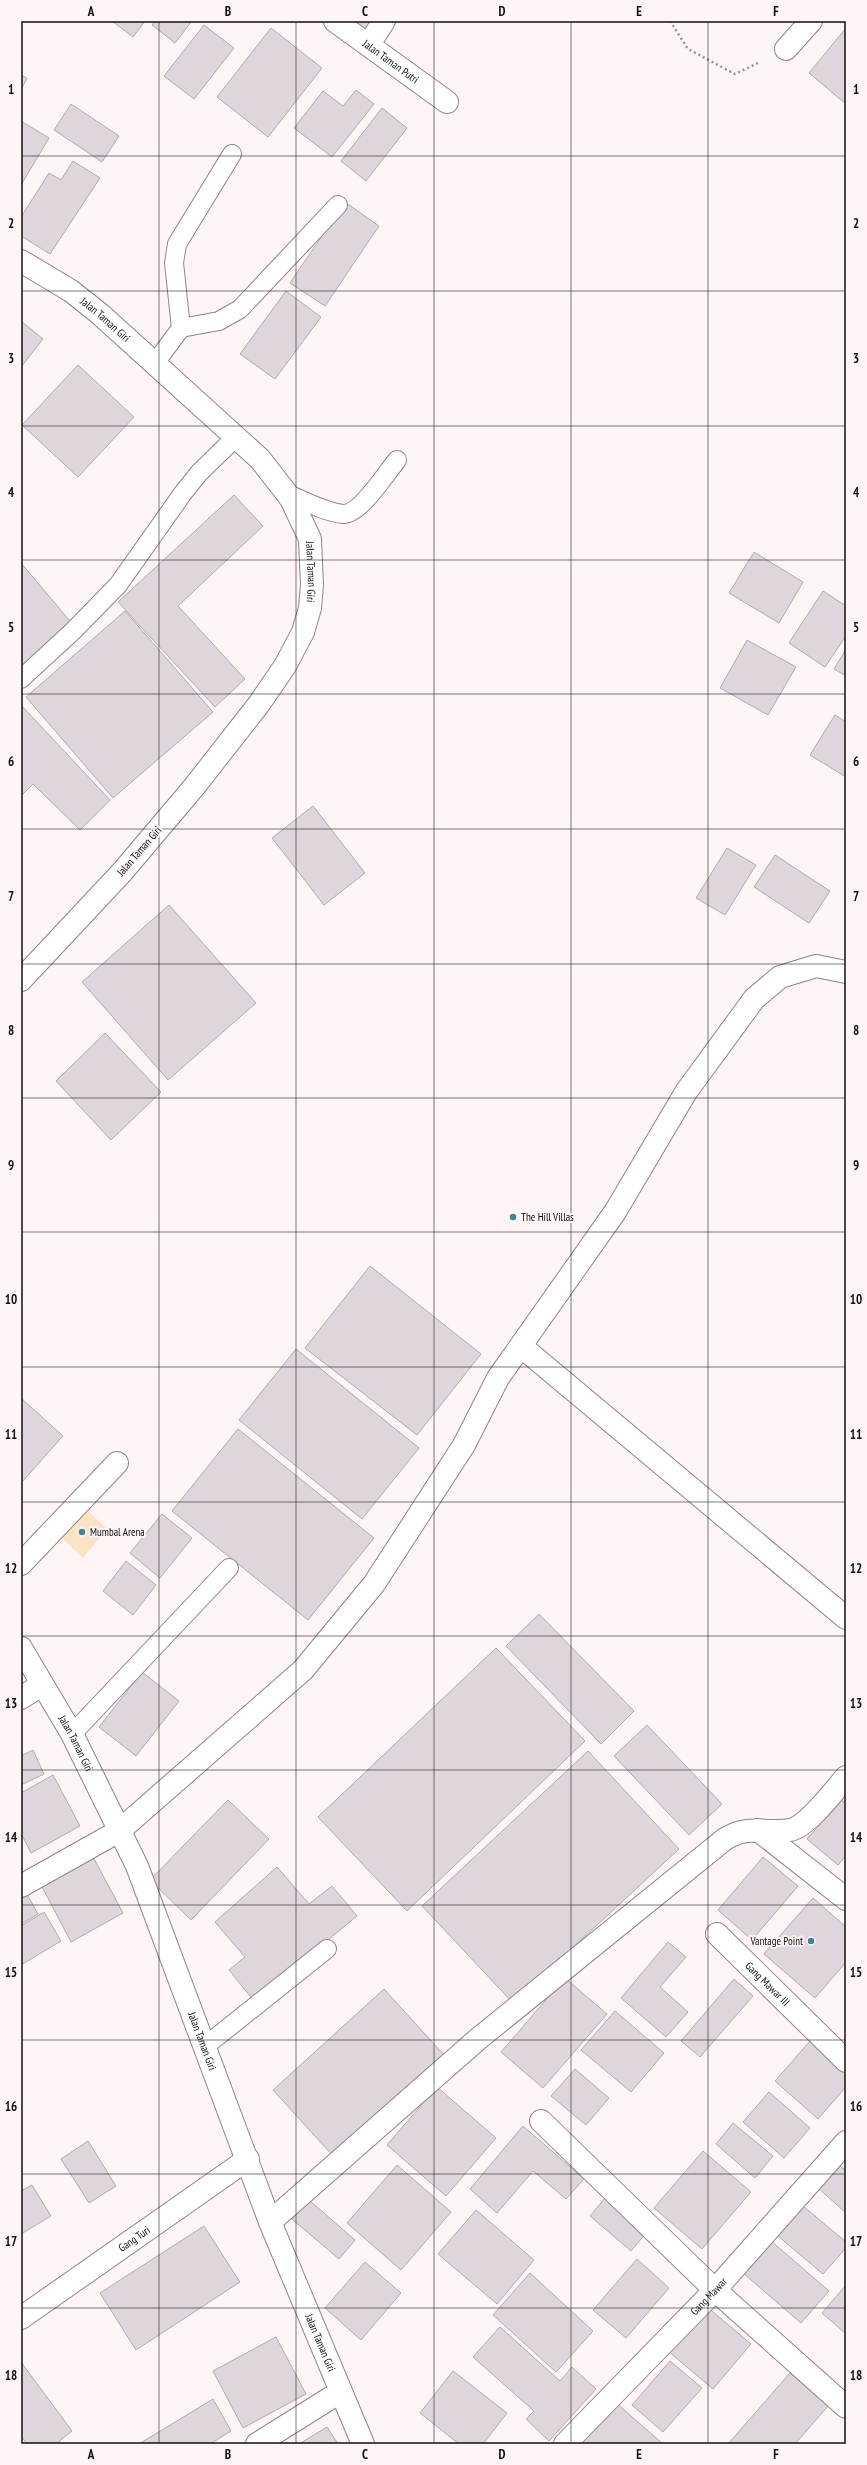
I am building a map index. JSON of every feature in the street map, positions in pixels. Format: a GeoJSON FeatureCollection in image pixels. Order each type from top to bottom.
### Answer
{"type":"FeatureCollection","features":[{"type":"Feature","properties":{"kind":"street","name":"Jalan Taman Putri"},"geometry":{"type":"LineString","coordinates":[[335,21],[369,44],[447,102]]}},
{"type":"Feature","properties":{"kind":"street"},"geometry":{"type":"LineString","coordinates":[[369,44],[384,21]]}},
{"type":"Feature","properties":{"kind":"street"},"geometry":{"type":"LineString","coordinates":[[786,49],[811,21]]}},
{"type":"Feature","properties":{"kind":"street","name":"Jalan Taman Giri"},"geometry":{"type":"LineString","coordinates":[[21,261],[72,291],[100,314],[260,459],[288,494],[310,539],[312,585],[310,608],[303,632],[285,666],[254,710],[164,823],[123,871],[21,980]]}},
{"type":"Feature","properties":{"kind":"street"},"geometry":{"type":"LineString","coordinates":[[21,1886],[119,1831],[303,1670],[374,1584],[464,1445],[498,1378],[522,1347],[615,1212],[686,1092],[754,999],[780,977],[816,966],[846,972]]}},
{"type":"Feature","properties":{"kind":"street"},"geometry":{"type":"LineString","coordinates":[[522,1347],[846,1618]]}},
{"type":"Feature","properties":{"kind":"street"},"geometry":{"type":"LineString","coordinates":[[21,1564],[117,1463]]}},
{"type":"Feature","properties":{"kind":"street","name":"Jalan Taman Giri"},"geometry":{"type":"LineString","coordinates":[[21,1648],[41,1686],[72,1734],[137,1866],[161,1927],[204,2047],[248,2159],[270,2222],[363,2444]]}},
{"type":"Feature","properties":{"kind":"street"},"geometry":{"type":"LineString","coordinates":[[21,1698],[41,1686]]}},
{"type":"Feature","properties":{"kind":"street"},"geometry":{"type":"LineString","coordinates":[[270,2222],[478,2039],[725,1839],[741,1830],[791,1830],[802,1824],[846,1778]]}},
{"type":"Feature","properties":{"kind":"street"},"geometry":{"type":"LineString","coordinates":[[758,1830],[846,1899]]}},
{"type":"Feature","properties":{"kind":"street","name":"Gang Mawar III"},"geometry":{"type":"LineString","coordinates":[[717,1934],[846,2061]]}},
{"type":"Feature","properties":{"kind":"street"},"geometry":{"type":"LineString","coordinates":[[541,2121],[715,2290],[846,2407]]}},
{"type":"Feature","properties":{"kind":"street","name":"Gang Mawar"},"geometry":{"type":"LineString","coordinates":[[565,2444],[715,2290],[846,2142]]}},
{"type":"Feature","properties":{"kind":"street","name":"Gang Turi"},"geometry":{"type":"LineString","coordinates":[[21,2318],[248,2159]]}},
{"type":"Feature","properties":{"kind":"street"},"geometry":{"type":"LineString","coordinates":[[257,2444],[340,2392]]}},
{"type":"Feature","properties":{"kind":"lane"},"geometry":{"type":"LineString","coordinates":[[155,364],[181,328],[174,263],[177,244],[232,154]]}},
{"type":"Feature","properties":{"kind":"lane"},"geometry":{"type":"LineString","coordinates":[[181,328],[219,322],[240,309],[338,205]]}},
{"type":"Feature","properties":{"kind":"lane"},"geometry":{"type":"LineString","coordinates":[[21,678],[73,631],[118,585],[199,472],[236,437]]}},
{"type":"Feature","properties":{"kind":"lane"},"geometry":{"type":"LineString","coordinates":[[288,494],[336,512],[344,514],[351,513],[367,498],[396,460]]}},
{"type":"Feature","properties":{"kind":"lane"},"geometry":{"type":"LineString","coordinates":[[72,1734],[229,1568]]}},
{"type":"Feature","properties":{"kind":"lane"},"geometry":{"type":"LineString","coordinates":[[204,2047],[327,1949]]}},
{"type":"Feature","properties":{"kind":"path"},"geometry":{"type":"LineString","coordinates":[[670,21],[688,48],[735,74],[786,49]]}},
{"type":"Feature","properties":{"kind":"shaded area","name":"Mumbal Arena"},"geometry":{"type":"Polygon","coordinates":[[[83,1506],[107,1529],[83,1558],[58,1534],[83,1506]]]}},
{"type":"Feature","properties":{"kind":"building"},"geometry":{"type":"Polygon","coordinates":[[[112,21],[145,21],[133,37],[112,21]]]}},
{"type":"Feature","properties":{"kind":"building"},"geometry":{"type":"Polygon","coordinates":[[[155,21],[192,21],[175,43],[152,25],[155,21]]]}},
{"type":"Feature","properties":{"kind":"building"},"geometry":{"type":"Polygon","coordinates":[[[352,21],[372,21],[364,31],[352,21]]]}},
{"type":"Feature","properties":{"kind":"building"},"geometry":{"type":"Polygon","coordinates":[[[204,25],[234,48],[194,99],[164,76],[204,25]]]}},
{"type":"Feature","properties":{"kind":"building"},"geometry":{"type":"Polygon","coordinates":[[[271,28],[322,68],[268,137],[217,97],[271,28]]]}},
{"type":"Feature","properties":{"kind":"building"},"geometry":{"type":"Polygon","coordinates":[[[846,28],[846,104],[809,73],[846,28]]]}},
{"type":"Feature","properties":{"kind":"building"},"geometry":{"type":"Polygon","coordinates":[[[21,75],[27,78],[21,90],[21,75]]]}},
{"type":"Feature","properties":{"kind":"building"},"geometry":{"type":"Polygon","coordinates":[[[356,90],[374,104],[332,157],[294,128],[323,91],[343,106],[356,90]]]}},
{"type":"Feature","properties":{"kind":"building"},"geometry":{"type":"Polygon","coordinates":[[[71,104],[119,136],[102,162],[54,130],[71,104]]]}},
{"type":"Feature","properties":{"kind":"building"},"geometry":{"type":"Polygon","coordinates":[[[382,108],[407,128],[366,181],[341,161],[382,108]]]}},
{"type":"Feature","properties":{"kind":"building"},"geometry":{"type":"Polygon","coordinates":[[[21,121],[49,138],[21,185],[21,121]]]}},
{"type":"Feature","properties":{"kind":"building"},"geometry":{"type":"Polygon","coordinates":[[[73,161],[100,178],[50,254],[21,236],[21,217],[49,173],[61,180],[73,161]]]}},
{"type":"Feature","properties":{"kind":"building"},"geometry":{"type":"Polygon","coordinates":[[[345,202],[379,226],[325,306],[290,283],[345,202]]]}},
{"type":"Feature","properties":{"kind":"building"},"geometry":{"type":"Polygon","coordinates":[[[286,291],[321,317],[275,379],[240,354],[286,291]]]}},
{"type":"Feature","properties":{"kind":"building"},"geometry":{"type":"Polygon","coordinates":[[[21,321],[43,339],[21,367],[21,321]]]}},
{"type":"Feature","properties":{"kind":"building"},"geometry":{"type":"Polygon","coordinates":[[[78,365],[134,417],[78,477],[22,425],[78,365]]]}},
{"type":"Feature","properties":{"kind":"building"},"geometry":{"type":"Polygon","coordinates":[[[234,495],[263,526],[178,606],[245,679],[215,707],[118,602],[234,495]]]}},
{"type":"Feature","properties":{"kind":"building"},"geometry":{"type":"Polygon","coordinates":[[[754,552],[803,582],[779,623],[729,593],[754,552]]]}},
{"type":"Feature","properties":{"kind":"building"},"geometry":{"type":"Polygon","coordinates":[[[21,563],[75,627],[21,672],[21,563]]]}},
{"type":"Feature","properties":{"kind":"building"},"geometry":{"type":"Polygon","coordinates":[[[823,591],[846,606],[846,636],[825,667],[789,643],[823,591]]]}},
{"type":"Feature","properties":{"kind":"building"},"geometry":{"type":"Polygon","coordinates":[[[125,611],[213,712],[113,798],[26,697],[125,611]]]}},
{"type":"Feature","properties":{"kind":"building"},"geometry":{"type":"Polygon","coordinates":[[[747,640],[796,667],[768,715],[720,688],[747,640]]]}},
{"type":"Feature","properties":{"kind":"building"},"geometry":{"type":"Polygon","coordinates":[[[846,649],[846,676],[834,669],[846,649]]]}},
{"type":"Feature","properties":{"kind":"building"},"geometry":{"type":"Polygon","coordinates":[[[21,705],[110,800],[80,830],[33,784],[21,796],[21,705]]]}},
{"type":"Feature","properties":{"kind":"building"},"geometry":{"type":"Polygon","coordinates":[[[835,715],[846,722],[846,777],[810,755],[835,715]]]}},
{"type":"Feature","properties":{"kind":"building"},"geometry":{"type":"Polygon","coordinates":[[[313,806],[365,873],[324,905],[272,838],[313,806]]]}},
{"type":"Feature","properties":{"kind":"building"},"geometry":{"type":"Polygon","coordinates":[[[727,848],[756,865],[725,915],[696,898],[727,848]]]}},
{"type":"Feature","properties":{"kind":"building"},"geometry":{"type":"Polygon","coordinates":[[[775,855],[830,891],[809,923],[754,887],[775,855]]]}},
{"type":"Feature","properties":{"kind":"building"},"geometry":{"type":"Polygon","coordinates":[[[169,905],[256,1003],[168,1080],[82,982],[169,905]]]}},
{"type":"Feature","properties":{"kind":"building"},"geometry":{"type":"Polygon","coordinates":[[[105,1033],[161,1092],[111,1140],[56,1081],[105,1033]]]}},
{"type":"Feature","properties":{"kind":"building"},"geometry":{"type":"Polygon","coordinates":[[[370,1266],[481,1354],[417,1435],[305,1348],[370,1266]]]}},
{"type":"Feature","properties":{"kind":"building"},"geometry":{"type":"Polygon","coordinates":[[[296,1349],[419,1448],[362,1519],[239,1420],[296,1349]]]}},
{"type":"Feature","properties":{"kind":"building"},"geometry":{"type":"Polygon","coordinates":[[[21,1398],[63,1436],[21,1483],[21,1398]]]}},
{"type":"Feature","properties":{"kind":"building"},"geometry":{"type":"Polygon","coordinates":[[[238,1429],[374,1538],[308,1620],[172,1511],[238,1429]]]}},
{"type":"Feature","properties":{"kind":"building"},"geometry":{"type":"Polygon","coordinates":[[[162,1514],[192,1538],[160,1578],[130,1553],[162,1514]]]}},
{"type":"Feature","properties":{"kind":"building"},"geometry":{"type":"Polygon","coordinates":[[[126,1561],[156,1585],[133,1615],[103,1591],[126,1561]]]}},
{"type":"Feature","properties":{"kind":"building"},"geometry":{"type":"Polygon","coordinates":[[[539,1614],[634,1711],[601,1744],[506,1646],[539,1614]]]}},
{"type":"Feature","properties":{"kind":"building"},"geometry":{"type":"Polygon","coordinates":[[[496,1648],[585,1741],[407,1911],[318,1817],[496,1648]]]}},
{"type":"Feature","properties":{"kind":"building"},"geometry":{"type":"Polygon","coordinates":[[[142,1672],[179,1701],[136,1756],[99,1727],[142,1672]]]}},
{"type":"Feature","properties":{"kind":"building"},"geometry":{"type":"Polygon","coordinates":[[[647,1725],[722,1804],[689,1835],[614,1756],[647,1725]]]}},
{"type":"Feature","properties":{"kind":"building"},"geometry":{"type":"Polygon","coordinates":[[[33,1750],[44,1774],[21,1785],[21,1756],[33,1750]]]}},
{"type":"Feature","properties":{"kind":"building"},"geometry":{"type":"Polygon","coordinates":[[[588,1751],[679,1849],[513,2003],[422,1906],[588,1751]]]}},
{"type":"Feature","properties":{"kind":"building"},"geometry":{"type":"Polygon","coordinates":[[[53,1775],[80,1826],[31,1853],[21,1833],[21,1793],[53,1775]]]}},
{"type":"Feature","properties":{"kind":"building"},"geometry":{"type":"Polygon","coordinates":[[[228,1800],[269,1839],[191,1920],[150,1880],[228,1800]]]}},
{"type":"Feature","properties":{"kind":"building"},"geometry":{"type":"Polygon","coordinates":[[[841,1800],[846,1804],[846,1856],[838,1865],[807,1839],[841,1800]]]}},
{"type":"Feature","properties":{"kind":"building"},"geometry":{"type":"Polygon","coordinates":[[[91,1853],[123,1913],[71,1942],[39,1881],[91,1853]]]}},
{"type":"Feature","properties":{"kind":"building"},"geometry":{"type":"Polygon","coordinates":[[[763,1857],[798,1886],[752,1940],[718,1910],[763,1857]]]}},
{"type":"Feature","properties":{"kind":"building"},"geometry":{"type":"Polygon","coordinates":[[[277,1867],[309,1904],[332,1886],[357,1916],[254,2001],[229,1970],[245,1957],[215,1922],[277,1867]]]}},
{"type":"Feature","properties":{"kind":"building"},"geometry":{"type":"Polygon","coordinates":[[[23,1887],[38,1914],[21,1924],[21,1888],[23,1887]]]}},
{"type":"Feature","properties":{"kind":"building","name":"Vantage Point"},"geometry":{"type":"Polygon","coordinates":[[[813,1898],[846,1927],[846,1962],[815,1998],[764,1954],[813,1898]]]}},
{"type":"Feature","properties":{"kind":"building"},"geometry":{"type":"Polygon","coordinates":[[[44,1912],[61,1941],[21,1965],[21,1926],[44,1912]]]}},
{"type":"Feature","properties":{"kind":"building"},"geometry":{"type":"Polygon","coordinates":[[[668,1942],[686,1957],[660,1987],[688,2012],[666,2037],[621,1998],[668,1942]]]}},
{"type":"Feature","properties":{"kind":"building"},"geometry":{"type":"Polygon","coordinates":[[[565,1978],[607,2014],[543,2088],[501,2052],[565,1978]]]}},
{"type":"Feature","properties":{"kind":"building"},"geometry":{"type":"Polygon","coordinates":[[[734,1979],[753,1996],[700,2057],[681,2041],[734,1979]]]}},
{"type":"Feature","properties":{"kind":"building"},"geometry":{"type":"Polygon","coordinates":[[[384,1989],[445,2056],[334,2157],[273,2090],[384,1989]]]}},
{"type":"Feature","properties":{"kind":"building"},"geometry":{"type":"Polygon","coordinates":[[[615,2011],[664,2053],[631,2092],[581,2050],[615,2011]]]}},
{"type":"Feature","properties":{"kind":"building"},"geometry":{"type":"Polygon","coordinates":[[[811,2040],[846,2069],[846,2087],[818,2119],[775,2081],[811,2040]]]}},
{"type":"Feature","properties":{"kind":"building"},"geometry":{"type":"Polygon","coordinates":[[[575,2069],[609,2098],[586,2125],[551,2096],[575,2069]]]}},
{"type":"Feature","properties":{"kind":"building"},"geometry":{"type":"Polygon","coordinates":[[[437,2087],[496,2138],[446,2196],[387,2145],[437,2087]]]}},
{"type":"Feature","properties":{"kind":"building"},"geometry":{"type":"Polygon","coordinates":[[[769,2092],[810,2128],[784,2158],[743,2122],[769,2092]]]}},
{"type":"Feature","properties":{"kind":"building"},"geometry":{"type":"Polygon","coordinates":[[[733,2123],[773,2156],[755,2178],[716,2144],[733,2123]]]}},
{"type":"Feature","properties":{"kind":"building"},"geometry":{"type":"Polygon","coordinates":[[[523,2126],[584,2179],[566,2199],[533,2171],[497,2213],[470,2189],[523,2126]]]}},
{"type":"Feature","properties":{"kind":"building"},"geometry":{"type":"Polygon","coordinates":[[[88,2141],[116,2186],[89,2203],[61,2159],[88,2141]]]}},
{"type":"Feature","properties":{"kind":"building"},"geometry":{"type":"Polygon","coordinates":[[[703,2151],[751,2192],[702,2249],[654,2208],[703,2151]]]}},
{"type":"Feature","properties":{"kind":"building"},"geometry":{"type":"Polygon","coordinates":[[[836,2163],[846,2171],[846,2213],[816,2186],[836,2163]]]}},
{"type":"Feature","properties":{"kind":"building"},"geometry":{"type":"Polygon","coordinates":[[[397,2165],[451,2212],[401,2270],[347,2223],[397,2165]]]}},
{"type":"Feature","properties":{"kind":"building"},"geometry":{"type":"Polygon","coordinates":[[[32,2185],[51,2216],[21,2234],[21,2191],[32,2185]]]}},
{"type":"Feature","properties":{"kind":"building"},"geometry":{"type":"Polygon","coordinates":[[[606,2197],[647,2232],[631,2251],[590,2216],[606,2197]]]}},
{"type":"Feature","properties":{"kind":"building"},"geometry":{"type":"Polygon","coordinates":[[[309,2200],[355,2240],[339,2259],[292,2219],[309,2200]]]}},
{"type":"Feature","properties":{"kind":"building"},"geometry":{"type":"Polygon","coordinates":[[[803,2206],[846,2242],[846,2248],[823,2274],[778,2236],[803,2206]]]}},
{"type":"Feature","properties":{"kind":"building"},"geometry":{"type":"Polygon","coordinates":[[[476,2210],[534,2260],[497,2304],[438,2254],[476,2210]]]}},
{"type":"Feature","properties":{"kind":"building"},"geometry":{"type":"Polygon","coordinates":[[[204,2226],[240,2282],[136,2350],[100,2293],[204,2226]]]}},
{"type":"Feature","properties":{"kind":"building"},"geometry":{"type":"Polygon","coordinates":[[[770,2240],[829,2291],[801,2323],[743,2273],[770,2240]]]}},
{"type":"Feature","properties":{"kind":"building"},"geometry":{"type":"Polygon","coordinates":[[[637,2259],[669,2288],[626,2338],[593,2310],[637,2259]]]}},
{"type":"Feature","properties":{"kind":"building"},"geometry":{"type":"Polygon","coordinates":[[[365,2262],[401,2293],[361,2340],[325,2308],[365,2262]]]}},
{"type":"Feature","properties":{"kind":"building"},"geometry":{"type":"Polygon","coordinates":[[[530,2273],[593,2331],[556,2372],[493,2315],[530,2273]]]}},
{"type":"Feature","properties":{"kind":"building"},"geometry":{"type":"Polygon","coordinates":[[[846,2285],[846,2331],[845,2333],[822,2313],[846,2285]]]}},
{"type":"Feature","properties":{"kind":"building"},"geometry":{"type":"Polygon","coordinates":[[[706,2306],[751,2344],[713,2389],[668,2351],[706,2306]]]}},
{"type":"Feature","properties":{"kind":"building"},"geometry":{"type":"Polygon","coordinates":[[[500,2327],[560,2381],[572,2367],[596,2389],[549,2441],[526,2419],[534,2411],[473,2357],[500,2327]]]}},
{"type":"Feature","properties":{"kind":"building"},"geometry":{"type":"Polygon","coordinates":[[[276,2337],[306,2394],[243,2428],[213,2371],[276,2337]]]}},
{"type":"Feature","properties":{"kind":"building"},"geometry":{"type":"Polygon","coordinates":[[[670,2361],[702,2388],[663,2432],[632,2405],[670,2361]]]}},
{"type":"Feature","properties":{"kind":"building"},"geometry":{"type":"Polygon","coordinates":[[[21,2362],[72,2431],[56,2444],[27,2444],[21,2436],[21,2362]]]}},
{"type":"Feature","properties":{"kind":"building"},"geometry":{"type":"Polygon","coordinates":[[[453,2371],[507,2413],[483,2444],[459,2444],[420,2413],[453,2371]]]}},
{"type":"Feature","properties":{"kind":"building"},"geometry":{"type":"Polygon","coordinates":[[[790,2373],[828,2406],[795,2444],[728,2444],[790,2373]]]}},
{"type":"Feature","properties":{"kind":"building"},"geometry":{"type":"Polygon","coordinates":[[[213,2399],[231,2431],[210,2444],[139,2444],[213,2399]]]}},
{"type":"Feature","properties":{"kind":"building"},"geometry":{"type":"Polygon","coordinates":[[[614,2401],[663,2444],[577,2444],[614,2401]]]}},
{"type":"Feature","properties":{"kind":"building"},"geometry":{"type":"Polygon","coordinates":[[[327,2427],[338,2444],[299,2444],[327,2427]]]}},
{"type":"Feature","properties":{"kind":"place","name":"The Hill Villas"},"geometry":{"type":"Point","coordinates":[513,1217]}},
{"type":"Feature","properties":{"kind":"place","name":"Mumbal Arena"},"geometry":{"type":"Point","coordinates":[82,1532]}},
{"type":"Feature","properties":{"kind":"place","name":"Vantage Point"},"geometry":{"type":"Point","coordinates":[811,1941]}}]}
